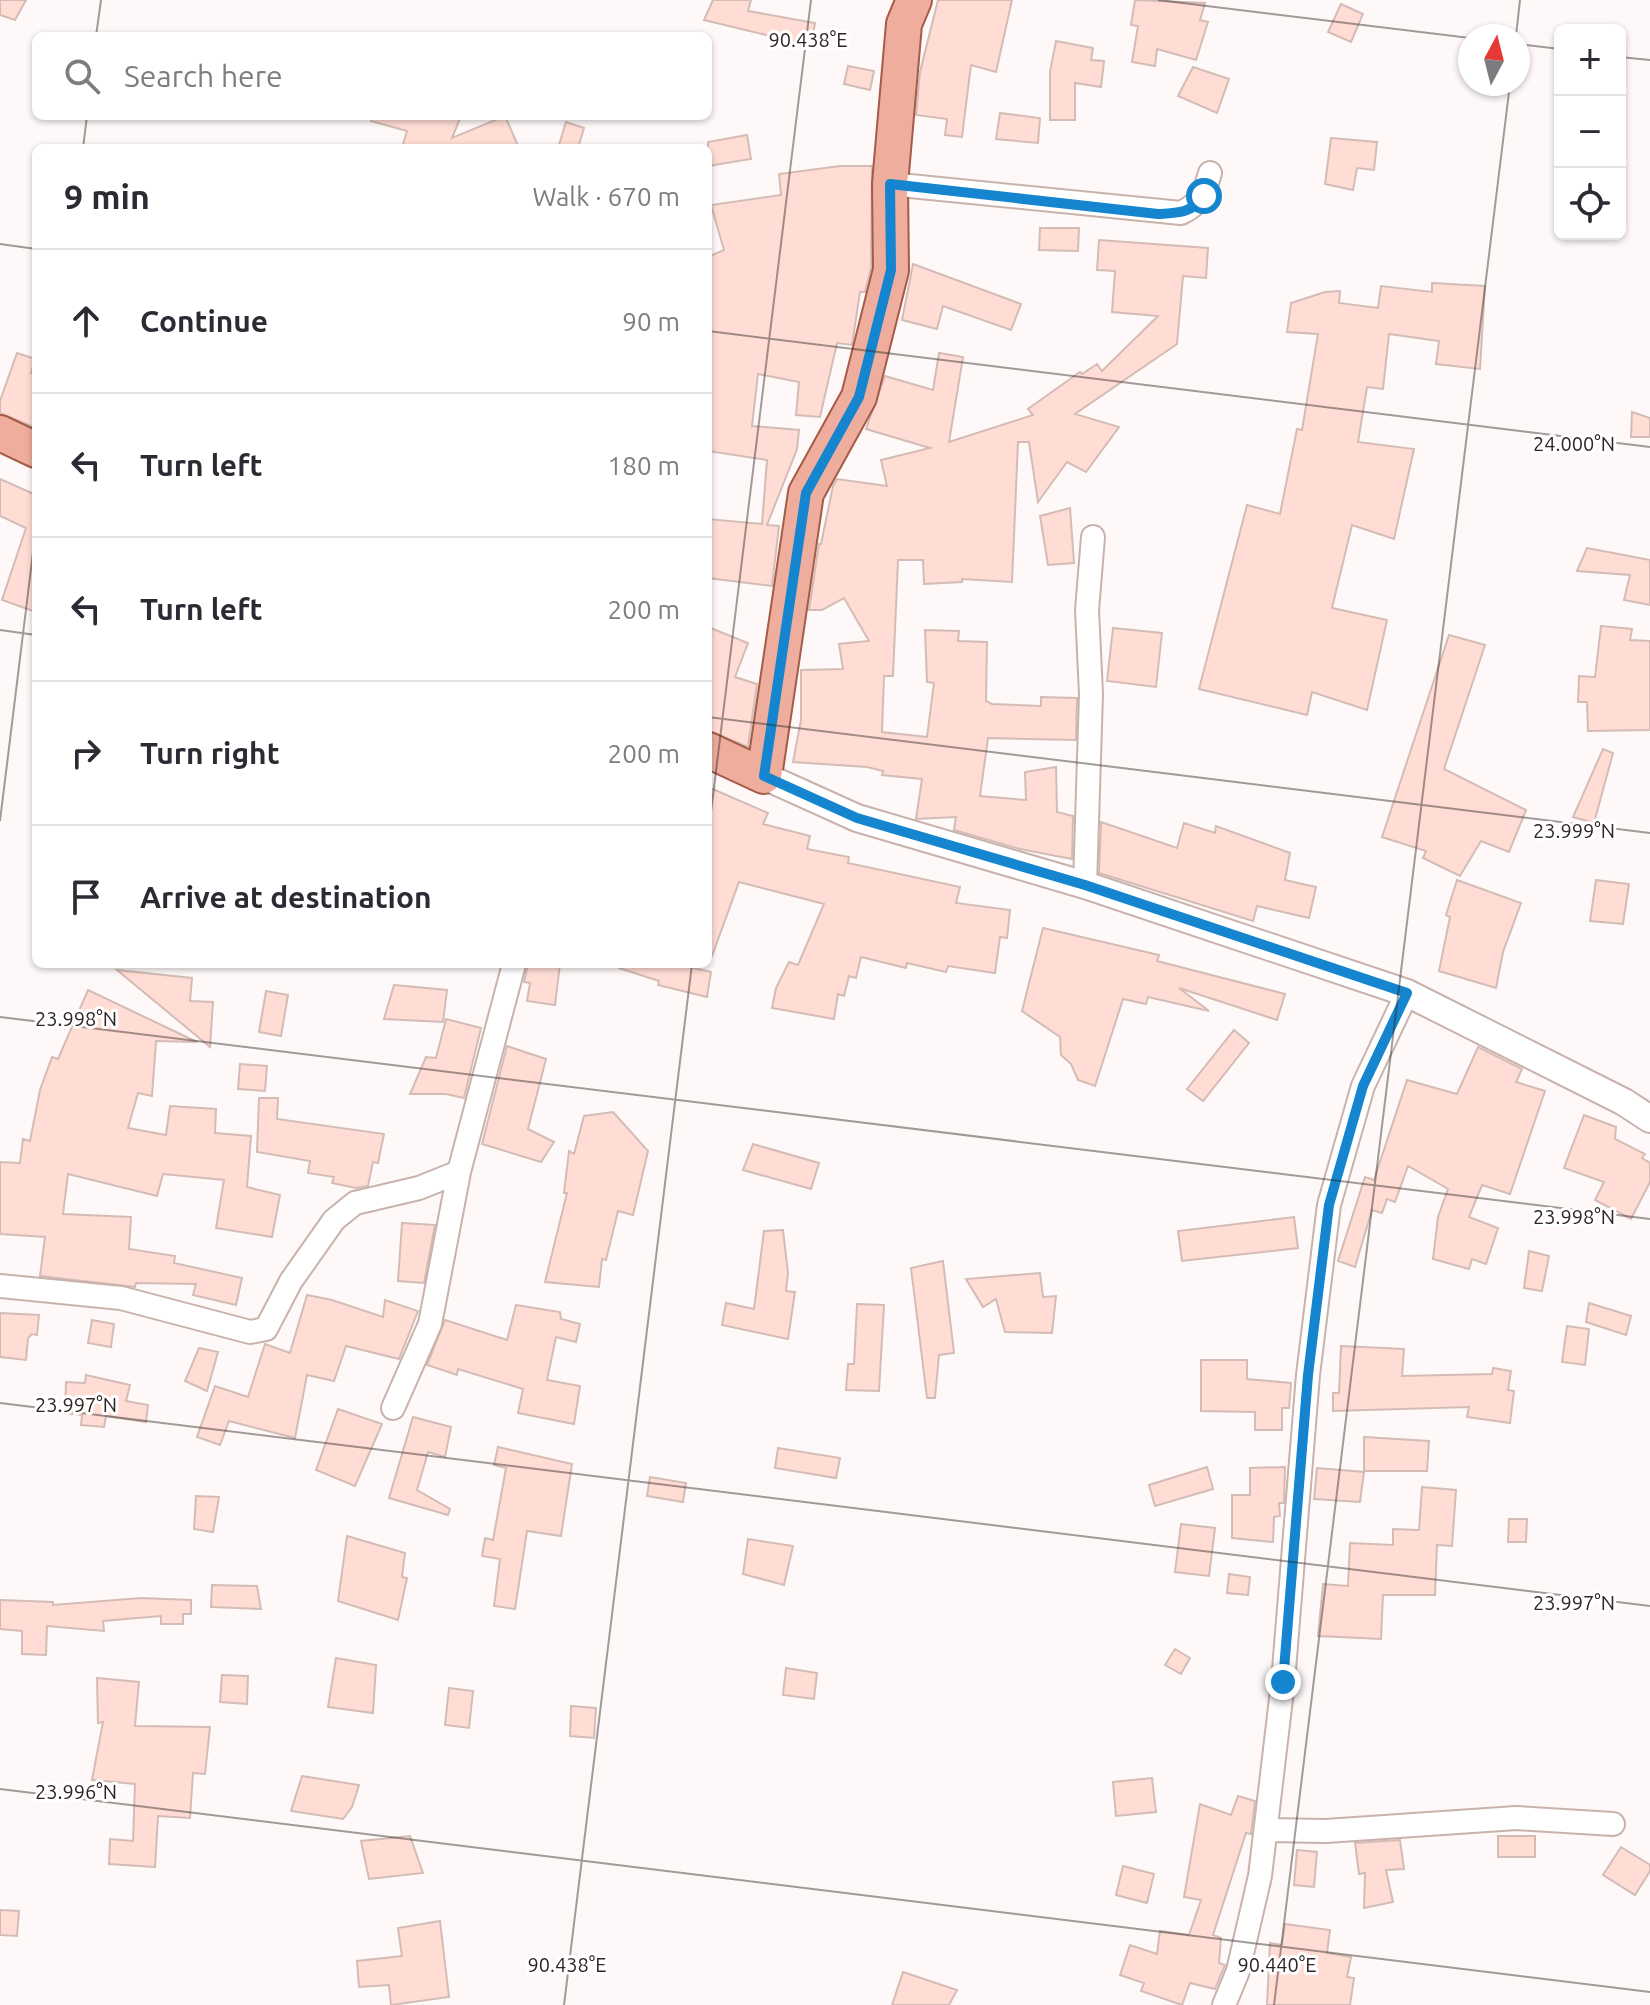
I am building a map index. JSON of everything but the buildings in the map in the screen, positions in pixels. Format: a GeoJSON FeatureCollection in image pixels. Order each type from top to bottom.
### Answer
{"type":"FeatureCollection","features":[{"type":"Feature","properties":{"kind":"main road"},"geometry":{"type":"LineString","coordinates":[[712,752],[764,776],[806,493],[859,397],[891,270],[890,184],[904,24],[914,0]]}},
{"type":"Feature","properties":{"kind":"main road"},"geometry":{"type":"LineString","coordinates":[[0,433],[32,448]]}},
{"type":"Feature","properties":{"kind":"street"},"geometry":{"type":"LineString","coordinates":[[890,184],[1181,213],[1197,206],[1204,196],[1210,173]]}},
{"type":"Feature","properties":{"kind":"street"},"geometry":{"type":"LineString","coordinates":[[1085,885],[1091,694],[1087,610],[1093,537]]}},
{"type":"Feature","properties":{"kind":"street"},"geometry":{"type":"LineString","coordinates":[[764,776],[857,818],[1085,885],[1407,993],[1624,1102],[1650,1119]]}},
{"type":"Feature","properties":{"kind":"street"},"geometry":{"type":"LineString","coordinates":[[393,1408],[430,1324],[459,1172],[513,968]]}},
{"type":"Feature","properties":{"kind":"street"},"geometry":{"type":"LineString","coordinates":[[1224,2005],[1244,1944],[1260,1876],[1283,1682],[1308,1375],[1329,1205],[1363,1086],[1407,993]]}},
{"type":"Feature","properties":{"kind":"street"},"geometry":{"type":"LineString","coordinates":[[0,1286],[121,1298],[250,1332],[266,1329],[279,1311],[291,1281],[334,1220],[355,1203],[419,1188],[459,1172]]}},
{"type":"Feature","properties":{"kind":"street"},"geometry":{"type":"LineString","coordinates":[[1266,1830],[1326,1831],[1516,1818],[1613,1824]]}},
{"type":"Feature","properties":{"kind":"route"},"geometry":{"type":"LineString","coordinates":[[1204,196],[1197,206],[1181,213],[1158,214],[890,184],[891,270],[859,397],[806,493],[764,776],[857,818],[1085,885],[1407,993],[1363,1086],[1329,1205],[1308,1375],[1283,1682]]}}]}
